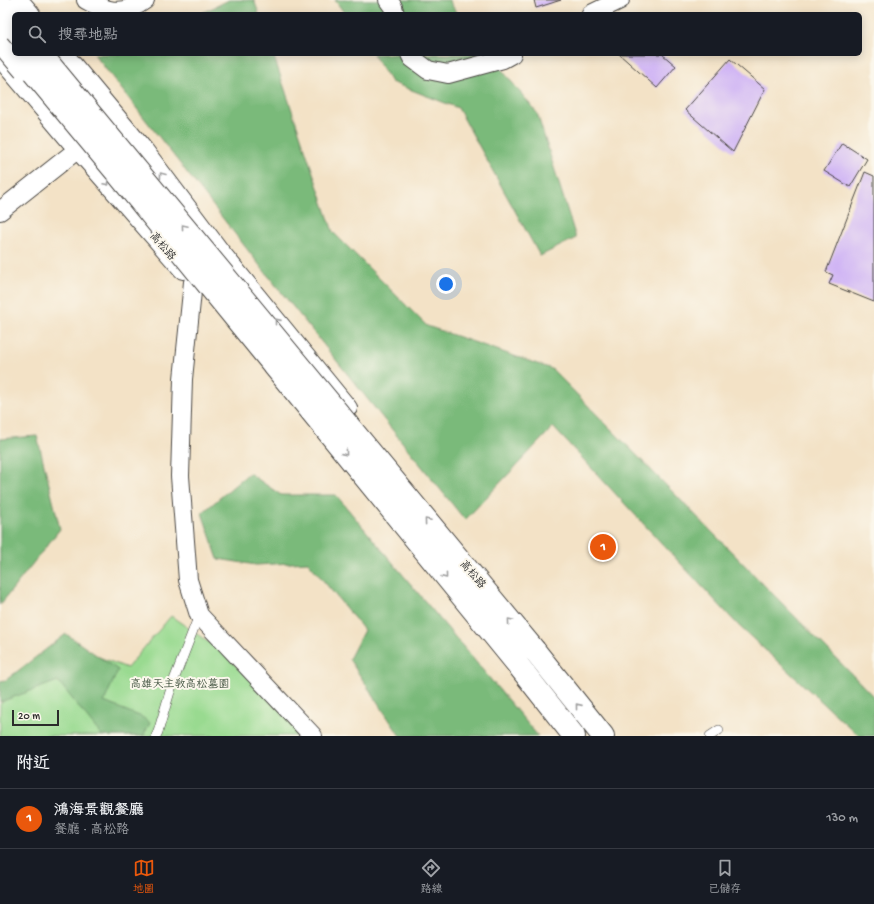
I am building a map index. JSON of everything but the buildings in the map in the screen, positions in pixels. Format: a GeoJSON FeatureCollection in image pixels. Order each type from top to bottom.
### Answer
{"type":"FeatureCollection","features":[{"type":"Feature","properties":{"kind":"street"},"geometry":{"type":"LineString","coordinates":[[9,0],[18,12]]}},
{"type":"Feature","properties":{"kind":"street"},"geometry":{"type":"LineString","coordinates":[[19,0],[29,12]]}},
{"type":"Feature","properties":{"kind":"street"},"geometry":{"type":"LineString","coordinates":[[86,0],[100,8],[115,12],[131,8],[145,0]]}},
{"type":"Feature","properties":{"kind":"street"},"geometry":{"type":"LineString","coordinates":[[388,0],[394,12]]}},
{"type":"Feature","properties":{"kind":"street"},"geometry":{"type":"LineString","coordinates":[[595,12],[620,0]]}},
{"type":"Feature","properties":{"kind":"street"},"geometry":{"type":"LineString","coordinates":[[0,4],[12,19]]}},
{"type":"Feature","properties":{"kind":"street"},"geometry":{"type":"LineString","coordinates":[[0,32],[12,47]]}},
{"type":"Feature","properties":{"kind":"street"},"geometry":{"type":"LineString","coordinates":[[0,44],[95,155],[123,168]]}},
{"type":"Feature","properties":{"kind":"street","name":"高松路"},"geometry":{"type":"LineString","coordinates":[[20,56],[123,168],[535,651],[603,736]]}},
{"type":"Feature","properties":{"kind":"street","name":"高松路"},"geometry":{"type":"LineString","coordinates":[[42,56],[123,168],[574,736]]}},
{"type":"Feature","properties":{"kind":"street"},"geometry":{"type":"LineString","coordinates":[[55,56],[119,135],[123,168]]}},
{"type":"Feature","properties":{"kind":"street","name":"高松路"},"geometry":{"type":"LineString","coordinates":[[0,58],[193,282],[318,432],[348,408],[220,251],[144,150],[66,56]]}},
{"type":"Feature","properties":{"kind":"street"},"geometry":{"type":"LineString","coordinates":[[411,56],[428,70],[448,74],[503,59],[508,56]]}},
{"type":"Feature","properties":{"kind":"street"},"geometry":{"type":"LineString","coordinates":[[0,211],[117,118]]}},
{"type":"Feature","properties":{"kind":"street"},"geometry":{"type":"LineString","coordinates":[[220,251],[193,282],[183,379],[180,476],[188,580],[199,615],[314,736]]}},
{"type":"Feature","properties":{"kind":"lane"},"geometry":{"type":"LineString","coordinates":[[156,736],[172,685],[199,615]]}},
{"type":"Feature","properties":{"kind":"lane"},"geometry":{"type":"LineString","coordinates":[[710,736],[719,730]]}},
{"type":"Feature","properties":{"kind":"green space"},"geometry":{"type":"Polygon","coordinates":[[[229,0],[254,0],[258,12],[204,12],[229,0]]]}},
{"type":"Feature","properties":{"kind":"green space"},"geometry":{"type":"Polygon","coordinates":[[[335,0],[449,0],[456,12],[344,12],[335,0]]]}},
{"type":"Feature","properties":{"kind":"green space"},"geometry":{"type":"Polygon","coordinates":[[[96,56],[274,56],[333,232],[427,326],[552,369],[874,697],[874,736],[859,736],[739,626],[553,427],[465,520],[261,267],[96,56]]]}},
{"type":"Feature","properties":{"kind":"green space"},"geometry":{"type":"Polygon","coordinates":[[[374,56],[491,56],[537,113],[576,238],[540,256],[458,108],[391,82],[374,56]]]}},
{"type":"Feature","properties":{"kind":"green space"},"geometry":{"type":"Polygon","coordinates":[[[37,436],[60,529],[0,605],[0,439],[37,436]]]}},
{"type":"Feature","properties":{"kind":"green space"},"geometry":{"type":"Polygon","coordinates":[[[249,473],[281,495],[336,495],[538,736],[400,736],[349,659],[364,630],[308,562],[256,565],[218,559],[202,513],[249,473]]]}},
{"type":"Feature","properties":{"kind":"green space","name":"高雄天主教高松墓園"},"geometry":{"type":"Polygon","coordinates":[[[171,616],[217,648],[296,720],[309,736],[0,736],[0,704],[59,656],[89,653],[127,668],[171,616]]]}},
{"type":"Feature","properties":{"kind":"green space"},"geometry":{"type":"Polygon","coordinates":[[[66,634],[118,670],[104,702],[142,717],[150,723],[143,736],[102,736],[58,681],[0,702],[0,681],[6,680],[66,634]]]}},
{"type":"Feature","properties":{"kind":"place","name":"鴻海景觀餐廳"},"geometry":{"type":"Point","coordinates":[603,547]}}]}
